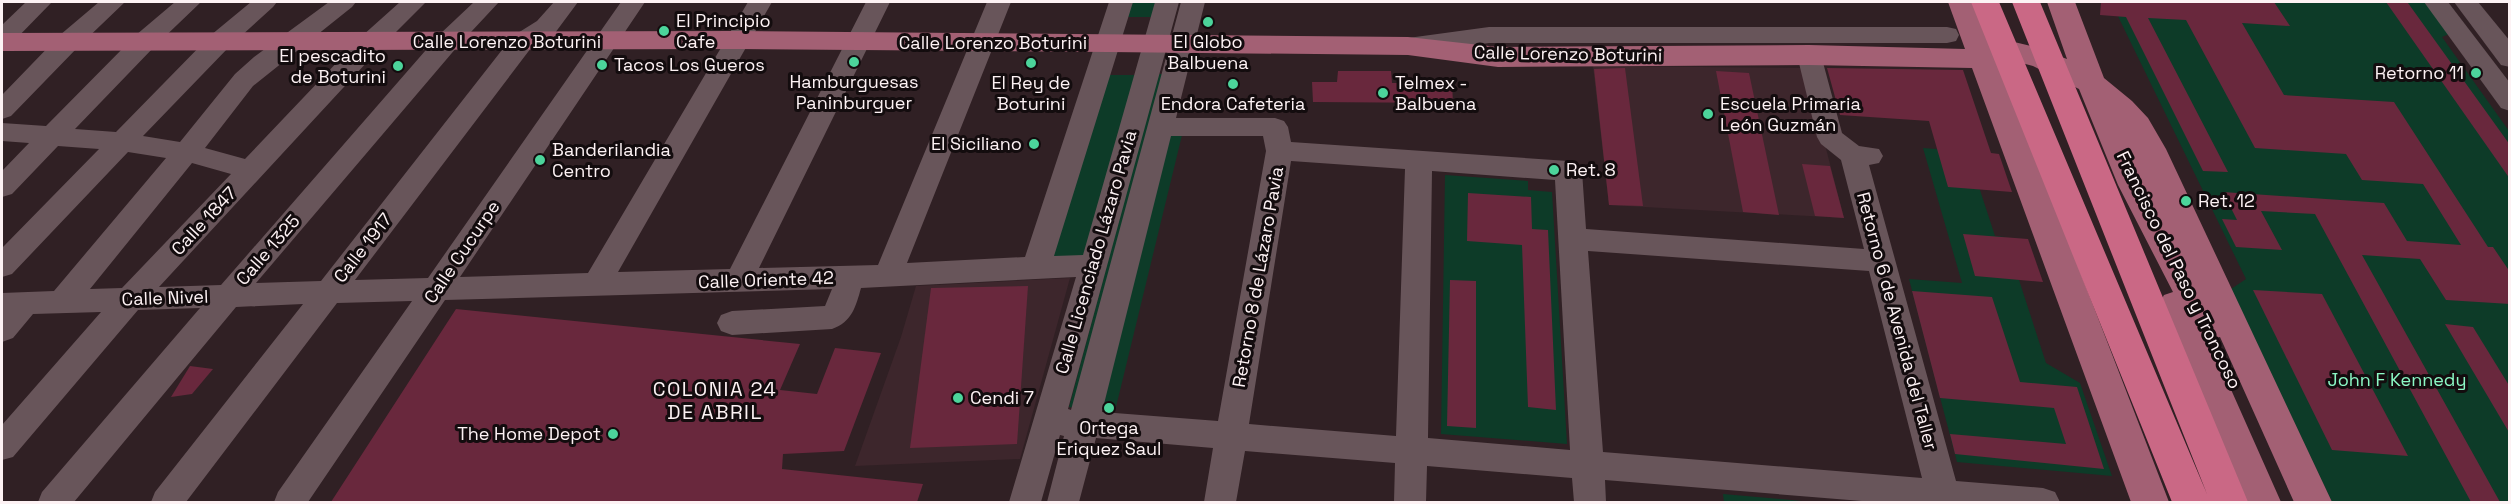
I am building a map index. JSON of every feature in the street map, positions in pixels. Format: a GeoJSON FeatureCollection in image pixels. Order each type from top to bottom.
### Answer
{"type":"FeatureCollection","features":[{"type":"Feature","properties":{"kind":"highway"},"geometry":{"type":"LineString","coordinates":[[1985,2],[2191,502]]}},
{"type":"Feature","properties":{"kind":"highway","name":"Francisco del Paso y Troncoso"},"geometry":{"type":"LineString","coordinates":[[2026,2],[2249,497]]}},
{"type":"Feature","properties":{"kind":"main road"},"geometry":{"type":"LineString","coordinates":[[1962,2],[2150,502]]}},
{"type":"Feature","properties":{"kind":"main road","name":"Francisco del Paso y Troncoso"},"geometry":{"type":"LineString","coordinates":[[2061,2],[2079,53],[2134,186],[2190,288],[2290,502]]}},
{"type":"Feature","properties":{"kind":"main road","name":"Calle Lorenzo Boturini"},"geometry":{"type":"LineString","coordinates":[[2,40],[371,42],[737,40],[1108,43],[1408,46],[1498,57],[1809,55],[1984,59]]}},
{"type":"Feature","properties":{"kind":"main road"},"geometry":{"type":"LineString","coordinates":[[1408,46],[1965,43],[2003,48],[2043,60],[2101,90],[2138,126],[2155,157],[2313,502]]}},
{"type":"Feature","properties":{"kind":"main road"},"geometry":{"type":"LineString","coordinates":[[2134,186],[2166,283],[2249,497]]}},
{"type":"Feature","properties":{"kind":"street"},"geometry":{"type":"LineString","coordinates":[[2,40],[40,2]]}},
{"type":"Feature","properties":{"kind":"street"},"geometry":{"type":"LineString","coordinates":[[2,110],[69,41],[113,2]]}},
{"type":"Feature","properties":{"kind":"street"},"geometry":{"type":"LineString","coordinates":[[2,187],[145,41],[189,2]]}},
{"type":"Feature","properties":{"kind":"street"},"geometry":{"type":"LineString","coordinates":[[2,266],[220,41],[265,2]]}},
{"type":"Feature","properties":{"kind":"street"},"geometry":{"type":"LineString","coordinates":[[62,302],[124,230],[244,80],[344,2]]}},
{"type":"Feature","properties":{"kind":"street","name":"Calle 1847"},"geometry":{"type":"LineString","coordinates":[[2,447],[130,299],[371,42],[414,2]]}},
{"type":"Feature","properties":{"kind":"street","name":"Calle 1325"},"geometry":{"type":"LineString","coordinates":[[54,502],[448,41],[487,2]]}},
{"type":"Feature","properties":{"kind":"street","name":"Calle 1917"},"geometry":{"type":"LineString","coordinates":[[167,502],[522,42],[546,27],[567,2]]}},
{"type":"Feature","properties":{"kind":"street","name":"Calle Cucurpe"},"geometry":{"type":"LineString","coordinates":[[290,502],[633,2]]}},
{"type":"Feature","properties":{"kind":"street"},"geometry":{"type":"LineString","coordinates":[[596,286],[760,2]]}},
{"type":"Feature","properties":{"kind":"street"},"geometry":{"type":"LineString","coordinates":[[739,280],[878,2]]}},
{"type":"Feature","properties":{"kind":"street"},"geometry":{"type":"LineString","coordinates":[[888,275],[999,2]]}},
{"type":"Feature","properties":{"kind":"street"},"geometry":{"type":"LineString","coordinates":[[1036,267],[1121,2]]}},
{"type":"Feature","properties":{"kind":"street","name":"Calle Licenciado Lázaro Pavia"},"geometry":{"type":"LineString","coordinates":[[1063,502],[1161,128],[1168,45],[1167,2]]}},
{"type":"Feature","properties":{"kind":"street","name":"Calle Licenciado Lázaro Pavia"},"geometry":{"type":"LineString","coordinates":[[1025,502],[1094,265],[1168,45],[1193,2]]}},
{"type":"Feature","properties":{"kind":"street"},"geometry":{"type":"LineString","coordinates":[[2436,2],[2510,102]]}},
{"type":"Feature","properties":{"kind":"street"},"geometry":{"type":"LineString","coordinates":[[2466,2],[2510,59]]}},
{"type":"Feature","properties":{"kind":"street"},"geometry":{"type":"LineString","coordinates":[[2451,22],[2484,24]]}},
{"type":"Feature","properties":{"kind":"street"},"geometry":{"type":"LineString","coordinates":[[1408,46],[1489,35],[1947,35]]}},
{"type":"Feature","properties":{"kind":"street","name":"Retorno 6 de Avenida del Taller"},"geometry":{"type":"LineString","coordinates":[[1809,55],[1830,137],[1862,155],[1881,261],[1943,498]]}},
{"type":"Feature","properties":{"kind":"street"},"geometry":{"type":"LineString","coordinates":[[1161,128],[1275,127],[1279,151]]}},
{"type":"Feature","properties":{"kind":"street"},"geometry":{"type":"LineString","coordinates":[[2,132],[121,142],[186,152],[251,170]]}},
{"type":"Feature","properties":{"kind":"street","name":"Retorno 8 de Lázaro Pavia"},"geometry":{"type":"LineString","coordinates":[[1220,502],[1279,151],[1568,171],[1573,239]]}},
{"type":"Feature","properties":{"kind":"street"},"geometry":{"type":"LineString","coordinates":[[1410,502],[1419,161]]}},
{"type":"Feature","properties":{"kind":"street"},"geometry":{"type":"LineString","coordinates":[[1590,502],[1573,239],[1881,261]]}},
{"type":"Feature","properties":{"kind":"street","name":"Calle Oriente 42"},"geometry":{"type":"LineString","coordinates":[[437,289],[850,277],[1094,265]]}},
{"type":"Feature","properties":{"kind":"street"},"geometry":{"type":"LineString","coordinates":[[732,323],[832,317],[840,309],[850,277]]}},
{"type":"Feature","properties":{"kind":"street","name":"Calle Nivel"},"geometry":{"type":"LineString","coordinates":[[13,304],[437,289]]}},
{"type":"Feature","properties":{"kind":"street"},"geometry":{"type":"LineString","coordinates":[[2,330],[13,304]]}},
{"type":"Feature","properties":{"kind":"street"},"geometry":{"type":"LineString","coordinates":[[1047,421],[1587,465],[1943,498],[2043,502]]}},
{"type":"Feature","properties":{"kind":"shaded area","name":"Escuela Primaria León Guzmán"},"geometry":{"type":"Polygon","coordinates":[[[1593,66],[1805,68],[1844,218],[1609,205],[1593,66]]]}},
{"type":"Feature","properties":{"kind":"shaded area","name":"Cendi 7"},"geometry":{"type":"Polygon","coordinates":[[[1070,278],[1020,459],[855,466],[901,337],[916,286],[1070,278]]]}},
{"type":"Feature","properties":{"kind":"green space"},"geometry":{"type":"Polygon","coordinates":[[[1132,2],[1162,2],[1158,17],[1128,17],[1132,2]]]}},
{"type":"Feature","properties":{"kind":"green space","name":"John F Kennedy"},"geometry":{"type":"Polygon","coordinates":[[[2111,2],[2432,2],[2454,32],[2442,37],[2509,131],[2509,502],[2332,502],[2231,289],[2246,279],[2111,2]]]}},
{"type":"Feature","properties":{"kind":"green space"},"geometry":{"type":"Polygon","coordinates":[[[1158,74],[1165,74],[1076,408],[1069,407],[1158,74]]]}},
{"type":"Feature","properties":{"kind":"green space"},"geometry":{"type":"Polygon","coordinates":[[[1108,75],[1140,75],[1086,258],[1050,259],[1108,75]]]}},
{"type":"Feature","properties":{"kind":"green space"},"geometry":{"type":"Polygon","coordinates":[[[1170,131],[1183,131],[1116,407],[1093,406],[1170,131]]]}},
{"type":"Feature","properties":{"kind":"green space"},"geometry":{"type":"Polygon","coordinates":[[[1923,148],[1976,152],[1980,190],[1995,236],[2005,237],[2046,363],[2080,383],[2112,476],[1957,462],[1909,279],[1962,283],[1923,148]]]}},
{"type":"Feature","properties":{"kind":"green space"},"geometry":{"type":"Polygon","coordinates":[[[1445,175],[1528,181],[1528,190],[1552,192],[1567,444],[1441,434],[1445,175]]]}},
{"type":"Feature","properties":{"kind":"green space"},"geometry":{"type":"Polygon","coordinates":[[[1723,494],[1802,501],[1802,502],[1724,502],[1723,494]]]}},
{"type":"Feature","properties":{"kind":"building"},"geometry":{"type":"Polygon","coordinates":[[[2101,2],[2274,2],[2290,26],[2242,23],[2284,95],[2394,102],[2488,247],[2493,247],[2510,272],[2510,304],[2446,300],[2420,259],[2362,255],[2500,502],[2471,502],[2315,214],[2261,211],[2282,250],[2236,247],[2222,219],[2237,220],[2223,192],[2384,203],[2407,241],[2461,245],[2423,184],[2362,180],[2346,154],[2255,148],[2186,20],[2148,18],[2228,172],[2203,171],[2126,17],[2100,15],[2101,2]]]}},
{"type":"Feature","properties":{"kind":"building"},"geometry":{"type":"Polygon","coordinates":[[[2386,2],[2408,3],[2510,145],[2510,179],[2386,2]]]}},
{"type":"Feature","properties":{"kind":"building"},"geometry":{"type":"Polygon","coordinates":[[[1625,68],[1643,206],[1609,205],[1594,69],[1625,68]]]}},
{"type":"Feature","properties":{"kind":"building"},"geometry":{"type":"Polygon","coordinates":[[[1827,68],[1963,70],[1991,153],[1999,154],[2012,192],[1948,187],[1929,121],[1840,115],[1827,68]]]}},
{"type":"Feature","properties":{"kind":"building","name":"Telmex - Balbuena"},"geometry":{"type":"Polygon","coordinates":[[[1338,71],[1391,71],[1392,83],[1452,83],[1453,103],[1313,102],[1312,82],[1337,82],[1338,71]]]}},
{"type":"Feature","properties":{"kind":"building"},"geometry":{"type":"Polygon","coordinates":[[[1716,71],[1749,73],[1779,215],[1743,212],[1716,71]]]}},
{"type":"Feature","properties":{"kind":"building"},"geometry":{"type":"Polygon","coordinates":[[[1802,164],[1830,166],[1844,218],[1815,216],[1802,164]]]}},
{"type":"Feature","properties":{"kind":"building"},"geometry":{"type":"Polygon","coordinates":[[[1468,193],[1531,197],[1532,229],[1548,230],[1556,410],[1528,407],[1522,245],[1467,241],[1468,193]]]}},
{"type":"Feature","properties":{"kind":"building"},"geometry":{"type":"Polygon","coordinates":[[[1963,234],[2028,239],[2043,282],[1975,276],[1963,234]]]}},
{"type":"Feature","properties":{"kind":"building"},"geometry":{"type":"Polygon","coordinates":[[[1450,280],[1476,281],[1476,428],[1447,426],[1450,280]]]}},
{"type":"Feature","properties":{"kind":"building","name":"Cendi 7"},"geometry":{"type":"Polygon","coordinates":[[[1028,286],[1017,444],[910,448],[931,288],[1028,286]]]}},
{"type":"Feature","properties":{"kind":"building"},"geometry":{"type":"Polygon","coordinates":[[[2253,290],[2322,294],[2408,456],[2332,450],[2253,290]]]}},
{"type":"Feature","properties":{"kind":"building"},"geometry":{"type":"Polygon","coordinates":[[[1912,291],[1992,297],[2020,382],[2077,387],[2104,469],[1955,454],[1950,434],[2066,444],[2054,408],[1940,398],[1912,291]]]}},
{"type":"Feature","properties":{"kind":"building","name":"The Home Depot"},"geometry":{"type":"Polygon","coordinates":[[[456,309],[800,344],[780,390],[817,394],[835,348],[881,353],[844,451],[783,454],[782,469],[923,484],[917,502],[331,502],[456,309]]]}},
{"type":"Feature","properties":{"kind":"building"},"geometry":{"type":"Polygon","coordinates":[[[2445,324],[2473,327],[2510,387],[2510,434],[2445,324]]]}},
{"type":"Feature","properties":{"kind":"building"},"geometry":{"type":"Polygon","coordinates":[[[190,366],[213,369],[192,394],[171,397],[190,366]]]}},
{"type":"Feature","properties":{"kind":"place","name":"El Globo Balbuena"},"geometry":{"type":"Point","coordinates":[1208,22]}},
{"type":"Feature","properties":{"kind":"place","name":"El Principio Cafe"},"geometry":{"type":"Point","coordinates":[664,31]}},
{"type":"Feature","properties":{"kind":"place","name":"Hamburguesas Paninburguer"},"geometry":{"type":"Point","coordinates":[854,62]}},
{"type":"Feature","properties":{"kind":"place","name":"El Rey de Boturini"},"geometry":{"type":"Point","coordinates":[1031,63]}},
{"type":"Feature","properties":{"kind":"place","name":"Tacos Los Gueros"},"geometry":{"type":"Point","coordinates":[602,65]}},
{"type":"Feature","properties":{"kind":"place","name":"El pescadito de Boturini"},"geometry":{"type":"Point","coordinates":[398,66]}},
{"type":"Feature","properties":{"kind":"place","name":"Retorno 11"},"geometry":{"type":"Point","coordinates":[2476,73]}},
{"type":"Feature","properties":{"kind":"place","name":"Endora Cafeteria"},"geometry":{"type":"Point","coordinates":[1233,84]}},
{"type":"Feature","properties":{"kind":"place","name":"Telmex - Balbuena"},"geometry":{"type":"Point","coordinates":[1383,93]}},
{"type":"Feature","properties":{"kind":"place","name":"Escuela Primaria León Guzmán"},"geometry":{"type":"Point","coordinates":[1708,114]}},
{"type":"Feature","properties":{"kind":"place","name":"El Siciliano"},"geometry":{"type":"Point","coordinates":[1034,144]}},
{"type":"Feature","properties":{"kind":"place","name":"Banderilandia Centro"},"geometry":{"type":"Point","coordinates":[540,160]}},
{"type":"Feature","properties":{"kind":"place","name":"Ret. 8"},"geometry":{"type":"Point","coordinates":[1554,170]}},
{"type":"Feature","properties":{"kind":"place","name":"Ret. 12"},"geometry":{"type":"Point","coordinates":[2186,201]}},
{"type":"Feature","properties":{"kind":"place","name":"Cendi 7"},"geometry":{"type":"Point","coordinates":[958,398]}},
{"type":"Feature","properties":{"kind":"place","name":"Ortega Eriquez Saul"},"geometry":{"type":"Point","coordinates":[1109,408]}},
{"type":"Feature","properties":{"kind":"place","name":"The Home Depot"},"geometry":{"type":"Point","coordinates":[613,434]}},
{"type":"Feature","properties":{"kind":"district","name":"COLONIA 24 DE ABRIL"},"geometry":{"type":"Point","coordinates":[715,400]}}]}
